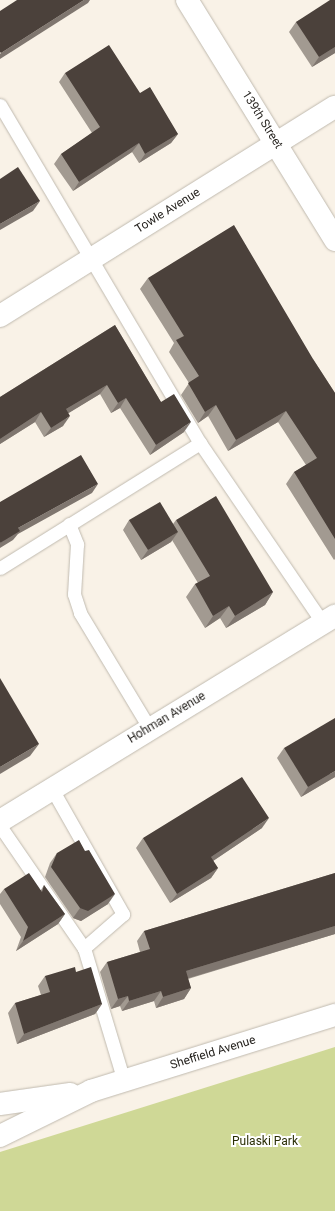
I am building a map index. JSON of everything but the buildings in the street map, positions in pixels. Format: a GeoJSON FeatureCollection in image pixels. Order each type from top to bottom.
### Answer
{"type":"FeatureCollection","features":[{"type":"Feature","properties":{"kind":"street","name":"139th Street"},"geometry":{"type":"LineString","coordinates":[[187,0],[335,240]]}},
{"type":"Feature","properties":{"kind":"street","name":"Towle Avenue"},"geometry":{"type":"LineString","coordinates":[[0,316],[335,106]]}},
{"type":"Feature","properties":{"kind":"street","name":"Hohman Avenue"},"geometry":{"type":"LineString","coordinates":[[0,821],[329,619]]}},
{"type":"Feature","properties":{"kind":"street","name":"Sheffield Avenue"},"geometry":{"type":"LineString","coordinates":[[0,1104],[91,1091],[335,1015]]}},
{"type":"Feature","properties":{"kind":"street","name":"Sheffield Avenue"},"geometry":{"type":"LineString","coordinates":[[0,1136],[91,1091]]}},
{"type":"Feature","properties":{"kind":"lane"},"geometry":{"type":"LineString","coordinates":[[0,105],[93,258],[200,443],[329,619]]}},
{"type":"Feature","properties":{"kind":"lane"},"geometry":{"type":"LineString","coordinates":[[0,568],[200,443]]}},
{"type":"Feature","properties":{"kind":"lane"},"geometry":{"type":"LineString","coordinates":[[69,524],[77,544],[74,594],[80,613],[150,729]]}},
{"type":"Feature","properties":{"kind":"lane"},"geometry":{"type":"LineString","coordinates":[[52,789],[124,914],[84,948]]}},
{"type":"Feature","properties":{"kind":"lane"},"geometry":{"type":"LineString","coordinates":[[0,826],[84,948],[124,1081]]}},
{"type":"Feature","properties":{"kind":"green space","name":"Pulaski Park"},"geometry":{"type":"Polygon","coordinates":[[[335,1047],[335,1211],[0,1211],[0,1152],[335,1047]]]}}]}
